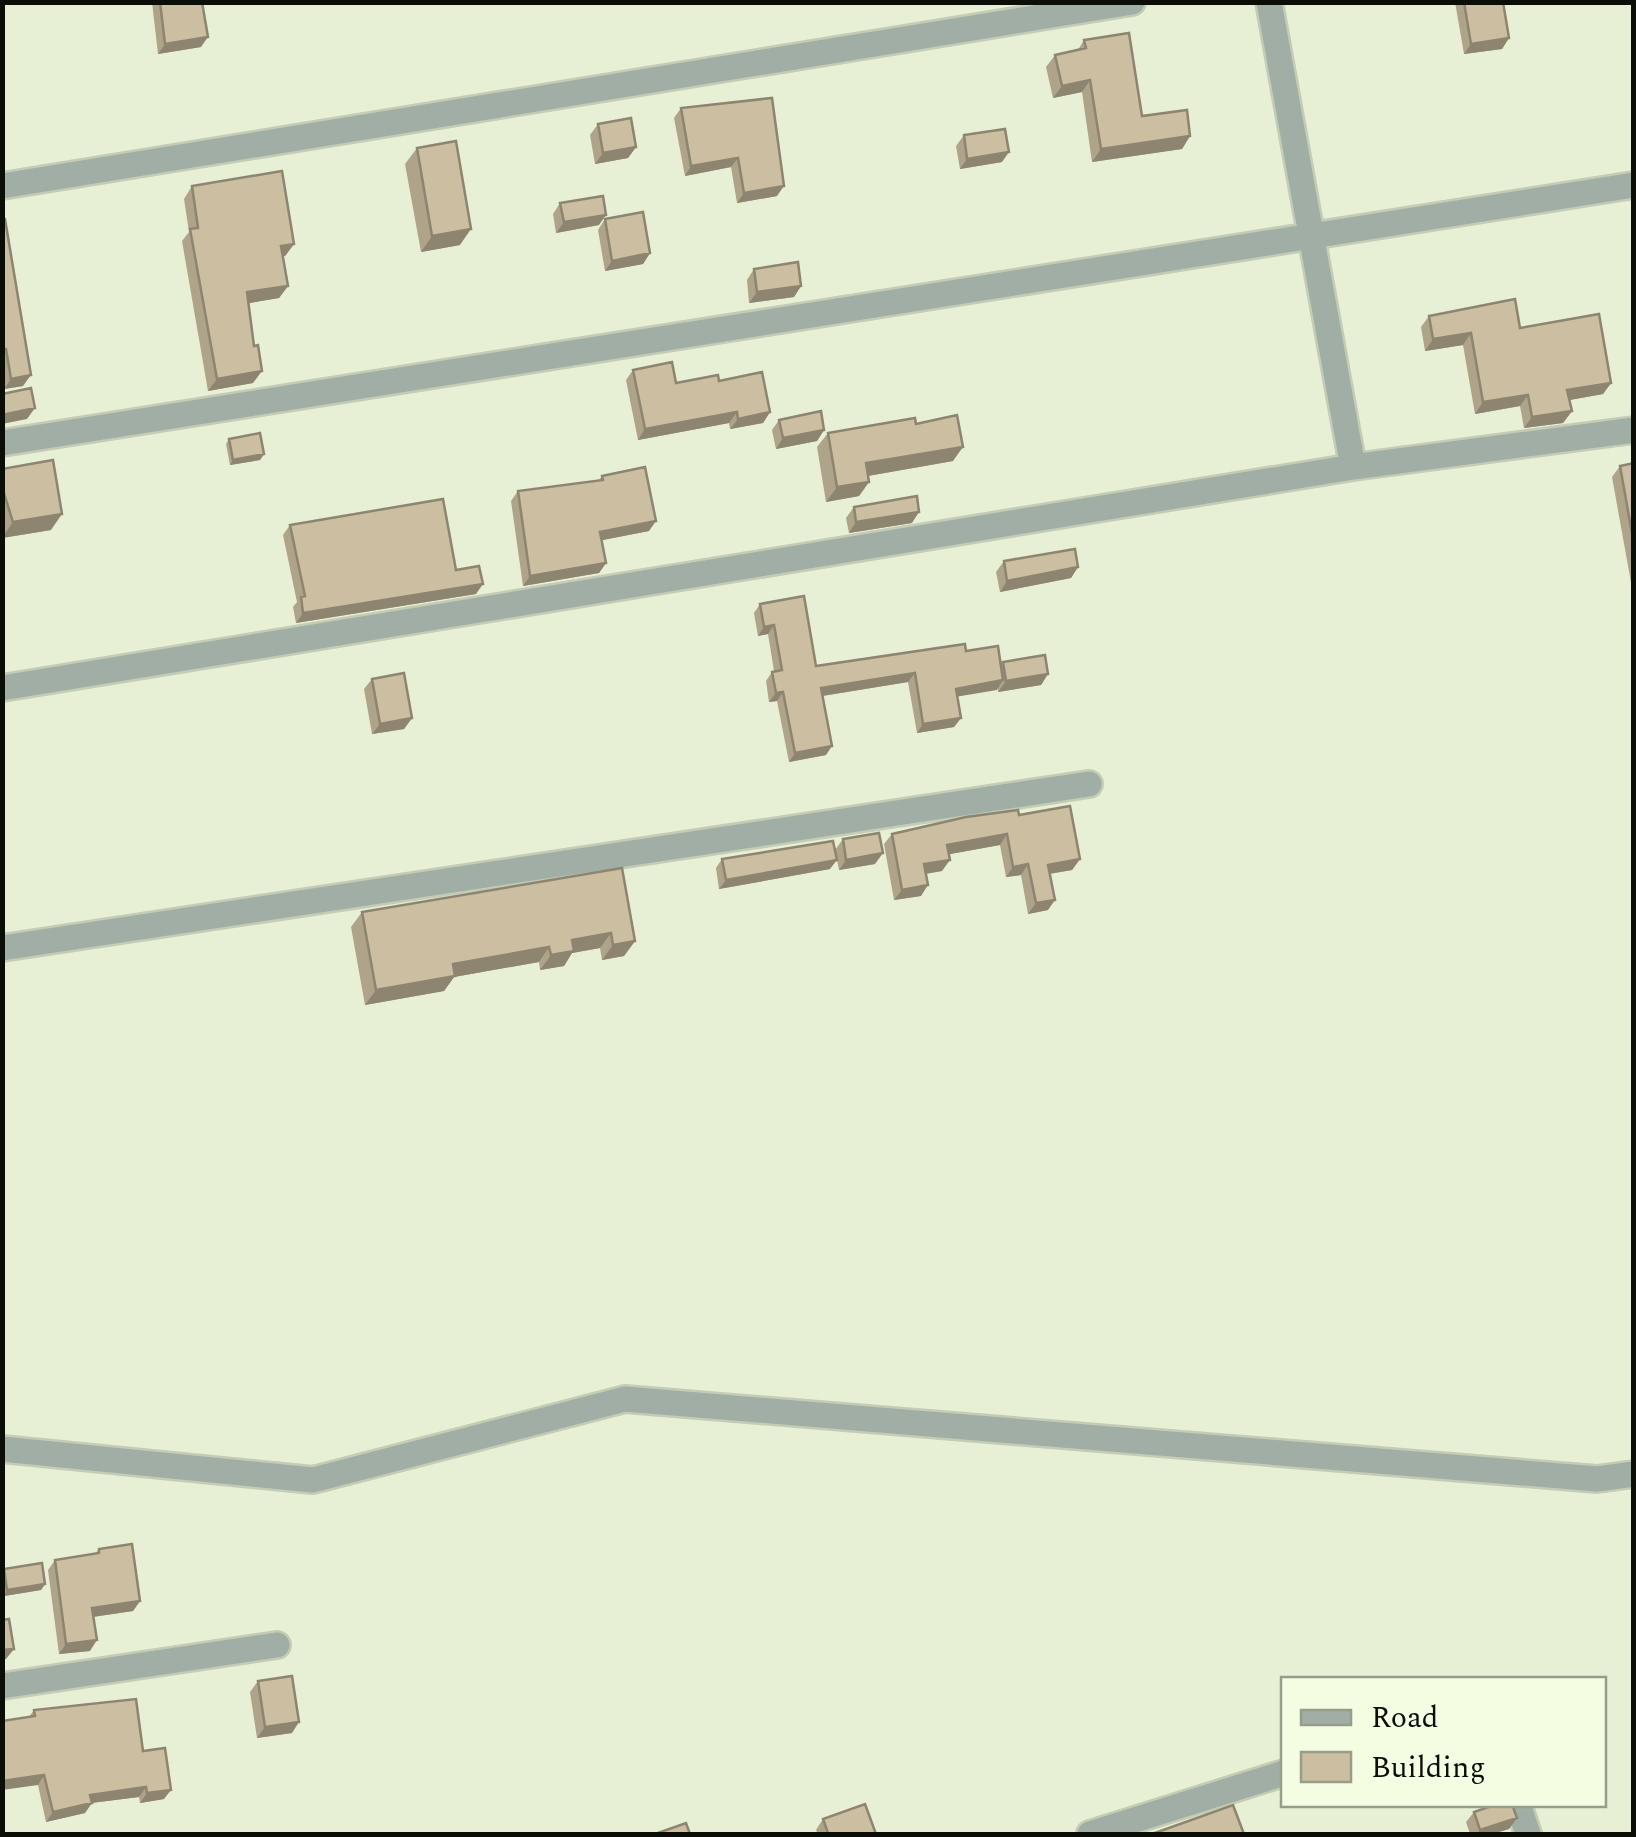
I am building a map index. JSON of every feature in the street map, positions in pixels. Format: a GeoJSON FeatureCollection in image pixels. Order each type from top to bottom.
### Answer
{"type":"FeatureCollection","features":[{"type":"Feature","properties":{"kind":"street"},"geometry":{"type":"LineString","coordinates":[[2,186],[1132,2]]}},
{"type":"Feature","properties":{"kind":"street"},"geometry":{"type":"LineString","coordinates":[[1270,2],[1353,467]]}},
{"type":"Feature","properties":{"kind":"street"},"geometry":{"type":"LineString","coordinates":[[2,443],[1634,185]]}},
{"type":"Feature","properties":{"kind":"street"},"geometry":{"type":"LineString","coordinates":[[2,688],[1353,467],[1634,430]]}},
{"type":"Feature","properties":{"kind":"street"},"geometry":{"type":"LineString","coordinates":[[2,948],[1090,784]]}},
{"type":"Feature","properties":{"kind":"street"},"geometry":{"type":"LineString","coordinates":[[2,1450],[313,1480],[625,1399],[1597,1480],[1634,1474]]}},
{"type":"Feature","properties":{"kind":"street"},"geometry":{"type":"LineString","coordinates":[[2,1686],[277,1646]]}},
{"type":"Feature","properties":{"kind":"street"},"geometry":{"type":"LineString","coordinates":[[1090,1834],[1281,1773]]}},
{"type":"Feature","properties":{"kind":"street"},"geometry":{"type":"LineString","coordinates":[[1519,1807],[1528,1834]]}},
{"type":"Feature","properties":{"kind":"building"},"geometry":{"type":"Polygon","coordinates":[[[160,2],[202,2],[208,37],[165,44],[160,2]]]}},
{"type":"Feature","properties":{"kind":"building"},"geometry":{"type":"Polygon","coordinates":[[[1464,2],[1503,2],[1509,38],[1471,44],[1464,2]]]}},
{"type":"Feature","properties":{"kind":"building"},"geometry":{"type":"Polygon","coordinates":[[[1129,33],[1142,116],[1187,110],[1190,136],[1101,149],[1090,80],[1062,86],[1055,55],[1086,48],[1084,40],[1129,33]]]}},
{"type":"Feature","properties":{"kind":"building"},"geometry":{"type":"Polygon","coordinates":[[[772,98],[784,186],[744,193],[738,158],[691,166],[681,108],[772,98]]]}},
{"type":"Feature","properties":{"kind":"building"},"geometry":{"type":"Polygon","coordinates":[[[631,118],[636,147],[603,153],[598,124],[631,118]]]}},
{"type":"Feature","properties":{"kind":"building"},"geometry":{"type":"Polygon","coordinates":[[[1005,129],[1009,152],[967,159],[964,135],[1005,129]]]}},
{"type":"Feature","properties":{"kind":"building"},"geometry":{"type":"Polygon","coordinates":[[[456,141],[471,229],[432,236],[417,148],[456,141]]]}},
{"type":"Feature","properties":{"kind":"building"},"geometry":{"type":"Polygon","coordinates":[[[282,171],[294,244],[281,246],[288,286],[247,292],[254,346],[258,345],[262,371],[217,379],[190,229],[198,228],[192,186],[282,171]]]}},
{"type":"Feature","properties":{"kind":"building"},"geometry":{"type":"Polygon","coordinates":[[[603,196],[606,215],[564,222],[560,203],[603,196]]]}},
{"type":"Feature","properties":{"kind":"building"},"geometry":{"type":"Polygon","coordinates":[[[643,212],[650,253],[612,261],[605,219],[643,212]]]}},
{"type":"Feature","properties":{"kind":"building"},"geometry":{"type":"Polygon","coordinates":[[[2,219],[31,375],[11,379],[6,349],[2,350],[2,219]]]}},
{"type":"Feature","properties":{"kind":"building"},"geometry":{"type":"Polygon","coordinates":[[[798,262],[801,286],[757,292],[754,269],[798,262]]]}},
{"type":"Feature","properties":{"kind":"building"},"geometry":{"type":"Polygon","coordinates":[[[1515,299],[1520,328],[1599,314],[1611,383],[1567,390],[1572,411],[1532,417],[1528,395],[1483,402],[1471,333],[1433,339],[1429,316],[1515,299]]]}},
{"type":"Feature","properties":{"kind":"building"},"geometry":{"type":"Polygon","coordinates":[[[672,362],[676,383],[718,375],[719,381],[762,372],[770,412],[738,419],[737,412],[645,429],[633,370],[672,362]]]}},
{"type":"Feature","properties":{"kind":"building"},"geometry":{"type":"Polygon","coordinates":[[[31,388],[35,408],[2,415],[2,394],[31,388]]]}},
{"type":"Feature","properties":{"kind":"building"},"geometry":{"type":"Polygon","coordinates":[[[821,411],[824,430],[783,438],[779,420],[821,411]]]}},
{"type":"Feature","properties":{"kind":"building"},"geometry":{"type":"Polygon","coordinates":[[[957,415],[963,447],[866,463],[869,482],[837,487],[828,433],[915,418],[916,424],[957,415]]]}},
{"type":"Feature","properties":{"kind":"building"},"geometry":{"type":"Polygon","coordinates":[[[260,433],[264,454],[233,460],[229,439],[260,433]]]}},
{"type":"Feature","properties":{"kind":"building"},"geometry":{"type":"Polygon","coordinates":[[[53,460],[62,514],[13,522],[2,487],[2,469],[53,460]]]}},
{"type":"Feature","properties":{"kind":"building"},"geometry":{"type":"Polygon","coordinates":[[[1634,463],[1634,545],[1620,466],[1634,463]]]}},
{"type":"Feature","properties":{"kind":"building"},"geometry":{"type":"Polygon","coordinates":[[[645,467],[656,521],[600,532],[606,563],[530,576],[518,491],[603,480],[602,476],[645,467]]]}},
{"type":"Feature","properties":{"kind":"building"},"geometry":{"type":"Polygon","coordinates":[[[917,496],[919,512],[856,522],[854,507],[917,496]]]}},
{"type":"Feature","properties":{"kind":"building"},"geometry":{"type":"Polygon","coordinates":[[[443,499],[456,570],[479,566],[483,584],[303,613],[301,597],[305,596],[290,525],[443,499]]]}},
{"type":"Feature","properties":{"kind":"building"},"geometry":{"type":"Polygon","coordinates":[[[1075,549],[1078,567],[1007,581],[1004,561],[1075,549]]]}},
{"type":"Feature","properties":{"kind":"building"},"geometry":{"type":"Polygon","coordinates":[[[804,596],[816,666],[965,644],[966,651],[998,646],[1003,680],[956,689],[961,718],[923,724],[915,673],[821,688],[832,746],[795,753],[783,692],[776,693],[772,672],[782,670],[774,625],[764,627],[760,604],[804,596]]]}},
{"type":"Feature","properties":{"kind":"building"},"geometry":{"type":"Polygon","coordinates":[[[1045,655],[1048,674],[1006,681],[1003,662],[1045,655]]]}},
{"type":"Feature","properties":{"kind":"building"},"geometry":{"type":"Polygon","coordinates":[[[404,673],[412,718],[380,724],[372,679],[404,673]]]}},
{"type":"Feature","properties":{"kind":"building"},"geometry":{"type":"Polygon","coordinates":[[[1070,806],[1080,859],[1048,865],[1055,900],[1036,903],[1028,864],[1013,867],[1007,834],[947,845],[950,860],[924,864],[928,885],[902,890],[892,834],[966,817],[1018,810],[1019,815],[1070,806]]]}},
{"type":"Feature","properties":{"kind":"building"},"geometry":{"type":"Polygon","coordinates":[[[879,833],[883,853],[846,860],[843,839],[879,833]]]}},
{"type":"Feature","properties":{"kind":"building"},"geometry":{"type":"Polygon","coordinates":[[[833,841],[837,860],[726,880],[722,859],[833,841]]]}},
{"type":"Feature","properties":{"kind":"building"},"geometry":{"type":"Polygon","coordinates":[[[622,868],[635,941],[613,945],[611,933],[572,940],[574,951],[551,955],[549,947],[453,964],[455,976],[376,990],[362,912],[622,868]]]}},
{"type":"Feature","properties":{"kind":"building"},"geometry":{"type":"Polygon","coordinates":[[[132,1544],[140,1601],[92,1608],[97,1640],[66,1644],[55,1560],[132,1544]]]}},
{"type":"Feature","properties":{"kind":"building"},"geometry":{"type":"Polygon","coordinates":[[[42,1563],[45,1584],[7,1590],[4,1569],[42,1563]]]}},
{"type":"Feature","properties":{"kind":"building"},"geometry":{"type":"Polygon","coordinates":[[[9,1619],[14,1649],[2,1650],[2,1620],[9,1619]]]}},
{"type":"Feature","properties":{"kind":"building"},"geometry":{"type":"Polygon","coordinates":[[[292,1676],[299,1722],[265,1727],[258,1681],[292,1676]]]}},
{"type":"Feature","properties":{"kind":"building"},"geometry":{"type":"Polygon","coordinates":[[[136,1699],[143,1751],[165,1748],[171,1790],[147,1793],[146,1787],[90,1795],[92,1803],[53,1812],[44,1775],[2,1781],[2,1721],[35,1716],[34,1710],[136,1699]]]}},
{"type":"Feature","properties":{"kind":"building"},"geometry":{"type":"Polygon","coordinates":[[[865,1804],[876,1834],[825,1834],[828,1833],[823,1819],[865,1804]]]}},
{"type":"Feature","properties":{"kind":"building"},"geometry":{"type":"Polygon","coordinates":[[[1233,1805],[1244,1834],[1152,1834],[1233,1805]]]}},
{"type":"Feature","properties":{"kind":"building"},"geometry":{"type":"Polygon","coordinates":[[[1488,1807],[1513,1807],[1517,1818],[1480,1830],[1474,1812],[1488,1807]]]}},
{"type":"Feature","properties":{"kind":"building"},"geometry":{"type":"Polygon","coordinates":[[[686,1823],[690,1834],[655,1834],[686,1823]]]}}]}
